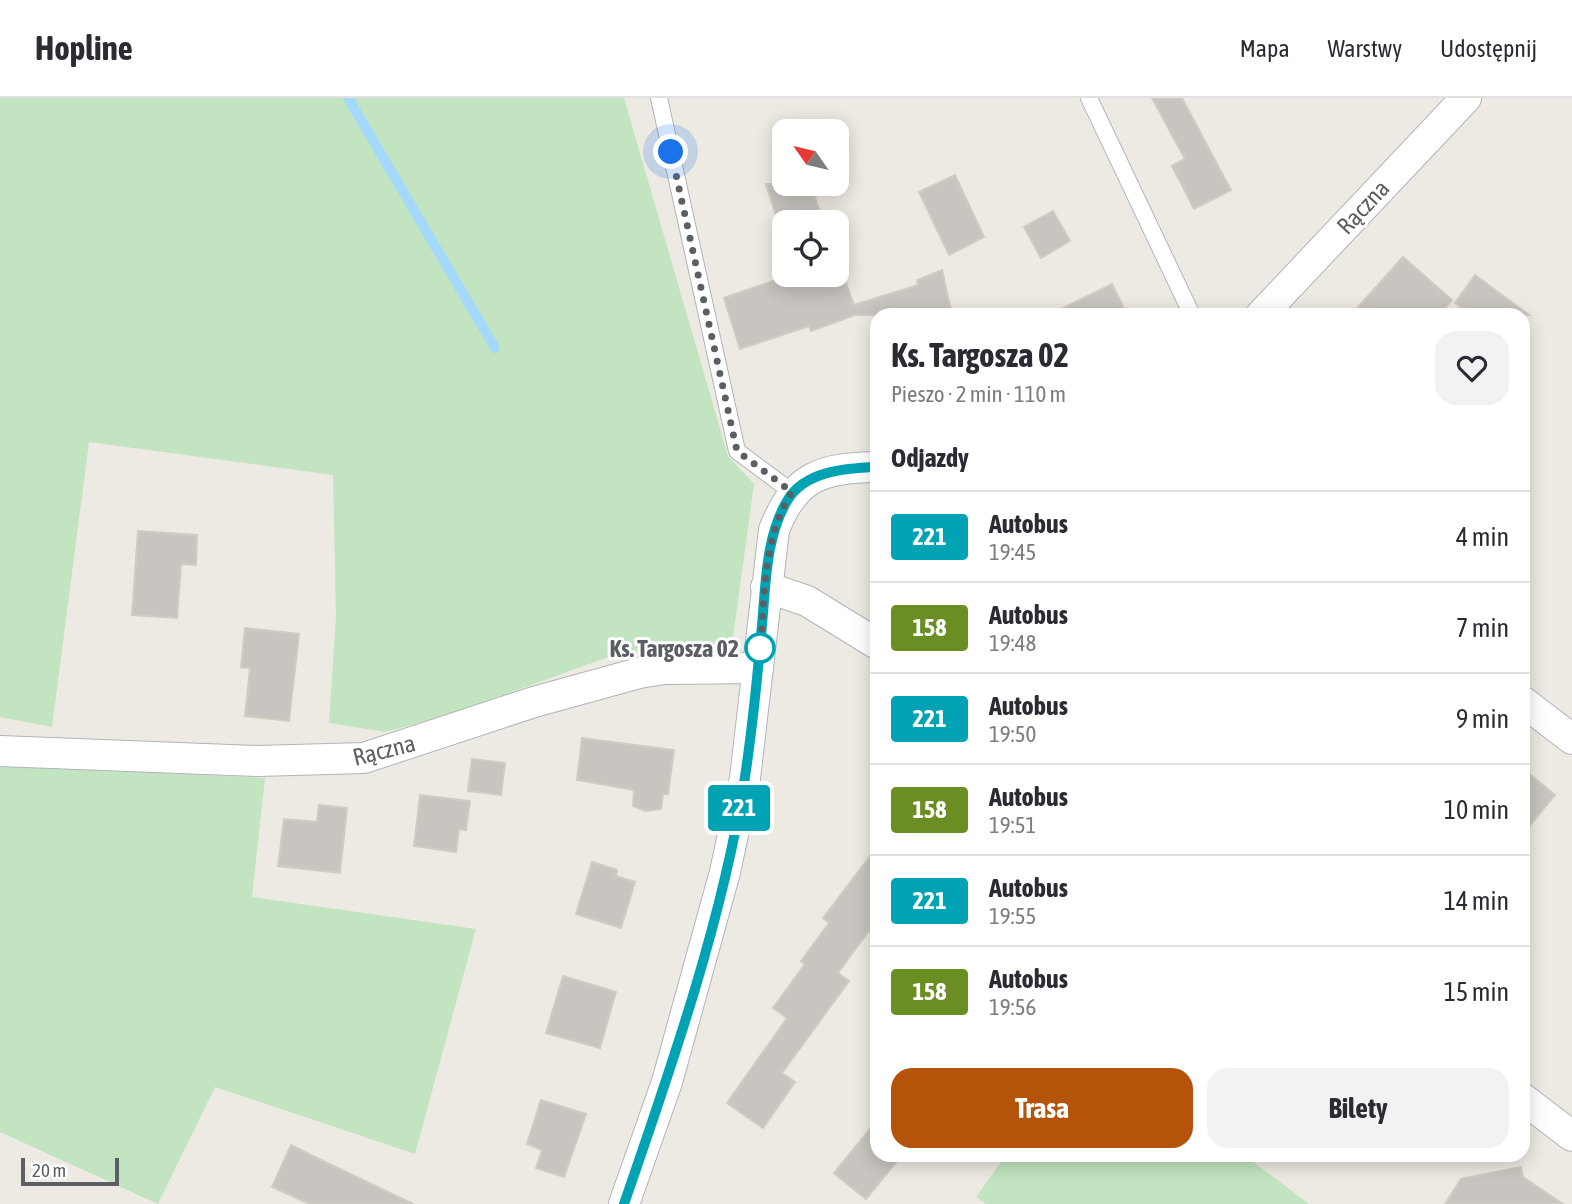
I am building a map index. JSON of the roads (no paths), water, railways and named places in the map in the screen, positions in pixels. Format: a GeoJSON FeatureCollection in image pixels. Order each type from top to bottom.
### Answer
{"type":"FeatureCollection","features":[{"type":"Feature","properties":{"kind":"street","name":"Rączna"},"geometry":{"type":"LineString","coordinates":[[1268,308],[1466,98]]}},
{"type":"Feature","properties":{"kind":"street"},"geometry":{"type":"LineString","coordinates":[[624,1204],[667,1082],[726,872],[745,778],[774,530],[792,492],[821,475],[870,468]]}},
{"type":"Feature","properties":{"kind":"street"},"geometry":{"type":"LineString","coordinates":[[766,587],[807,601],[870,640]]}},
{"type":"Feature","properties":{"kind":"street","name":"Rączna"},"geometry":{"type":"LineString","coordinates":[[0,751],[258,761],[364,758],[534,702],[639,673],[665,669],[758,668]]}},
{"type":"Feature","properties":{"kind":"street"},"geometry":{"type":"LineString","coordinates":[[1530,707],[1572,739]]}},
{"type":"Feature","properties":{"kind":"street"},"geometry":{"type":"LineString","coordinates":[[1530,1104],[1572,1136]]}},
{"type":"Feature","properties":{"kind":"lane"},"geometry":{"type":"LineString","coordinates":[[659,98],[737,451],[792,492]]}},
{"type":"Feature","properties":{"kind":"lane"},"geometry":{"type":"LineString","coordinates":[[1089,98],[1189,308]]}},
{"type":"Feature","properties":{"kind":"waterway"},"geometry":{"type":"LineString","coordinates":[[348,98],[495,348]]}},
{"type":"Feature","properties":{"kind":"place","name":"Ks. Targosza 02"},"geometry":{"type":"Point","coordinates":[760,648]}}]}
